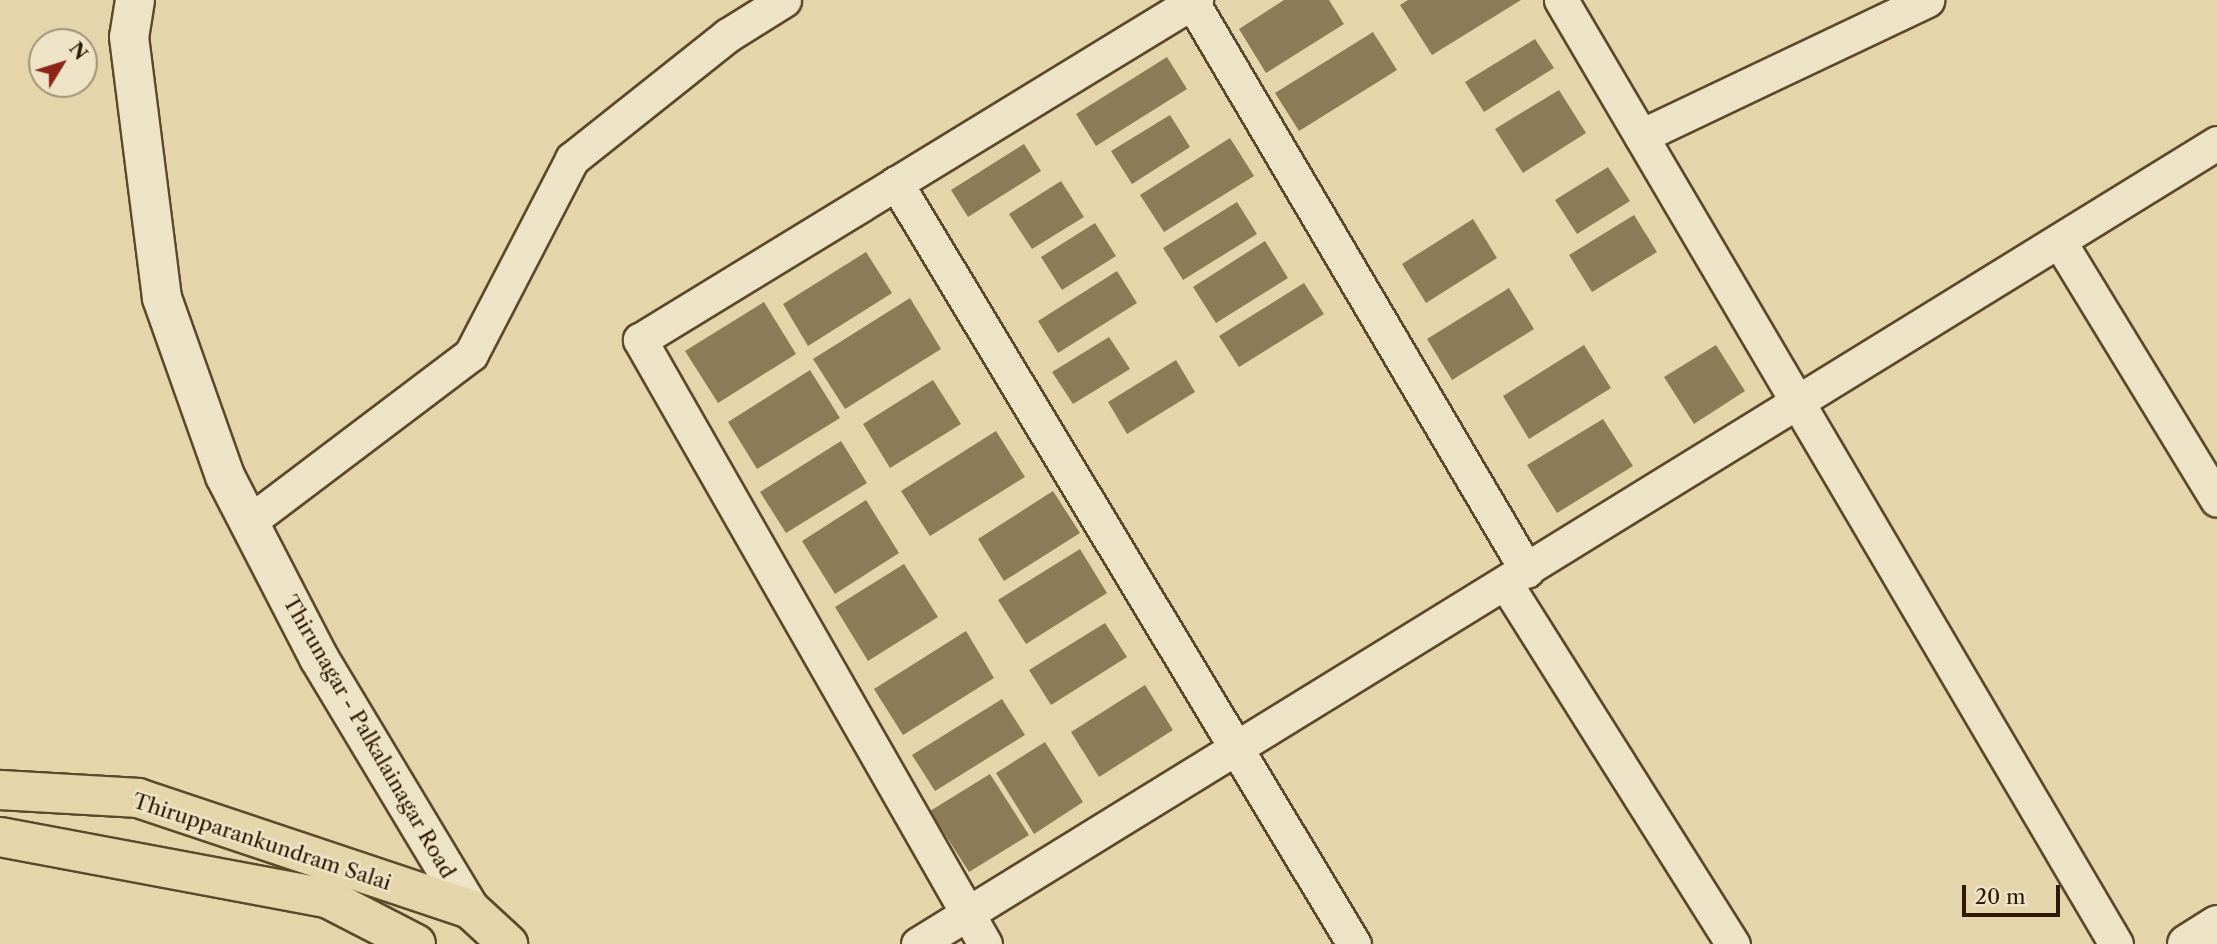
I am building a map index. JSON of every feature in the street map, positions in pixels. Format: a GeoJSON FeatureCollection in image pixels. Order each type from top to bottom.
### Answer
{"type":"FeatureCollection","features":[{"type":"Feature","properties":{"kind":"main road","name":"Thirunagar - Palkalainagar Road"},"geometry":{"type":"LineString","coordinates":[[135,0],[129,37],[162,299],[225,475],[319,658],[470,909]]}},
{"type":"Feature","properties":{"kind":"main road","name":"Thirupparankundram Salai"},"geometry":{"type":"LineString","coordinates":[[0,790],[138,798],[470,909],[508,944]]}},
{"type":"Feature","properties":{"kind":"main road","name":"Thirupparankundram Salai"},"geometry":{"type":"LineString","coordinates":[[0,837],[327,898],[416,944]]}},
{"type":"Feature","properties":{"kind":"main road"},"geometry":{"type":"LineString","coordinates":[[2187,944],[2217,925]]}},
{"type":"Feature","properties":{"kind":"street"},"geometry":{"type":"LineString","coordinates":[[249,522],[471,354],[572,159],[728,34],[785,0]]}},
{"type":"Feature","properties":{"kind":"street"},"geometry":{"type":"LineString","coordinates":[[1561,0],[2116,944]]}},
{"type":"Feature","properties":{"kind":"street"},"geometry":{"type":"LineString","coordinates":[[1641,136],[1927,0]]}},
{"type":"Feature","properties":{"kind":"street"},"geometry":{"type":"LineString","coordinates":[[985,944],[640,340],[1194,1],[1517,577],[1733,944]]}},
{"type":"Feature","properties":{"kind":"street"},"geometry":{"type":"LineString","coordinates":[[918,944],[1799,404],[2217,143]]}},
{"type":"Feature","properties":{"kind":"street"},"geometry":{"type":"LineString","coordinates":[[896,183],[1233,751],[1354,944]]}},
{"type":"Feature","properties":{"kind":"street"},"geometry":{"type":"LineString","coordinates":[[2059,241],[2217,500]]}},
{"type":"Feature","properties":{"kind":"building"},"geometry":{"type":"Polygon","coordinates":[[[1284,0],[1329,0],[1344,24],[1266,73],[1239,29],[1284,0]]]}},
{"type":"Feature","properties":{"kind":"building"},"geometry":{"type":"Polygon","coordinates":[[[1408,0],[1521,0],[1432,55],[1400,5],[1408,0]]]}},
{"type":"Feature","properties":{"kind":"building"},"geometry":{"type":"Polygon","coordinates":[[[1373,32],[1397,70],[1299,131],[1275,93],[1373,32]]]}},
{"type":"Feature","properties":{"kind":"building"},"geometry":{"type":"Polygon","coordinates":[[[1535,39],[1554,68],[1484,112],[1465,82],[1535,39]]]}},
{"type":"Feature","properties":{"kind":"building"},"geometry":{"type":"Polygon","coordinates":[[[1167,57],[1187,89],[1096,146],[1076,114],[1167,57]]]}},
{"type":"Feature","properties":{"kind":"building"},"geometry":{"type":"Polygon","coordinates":[[[1559,90],[1586,133],[1523,173],[1495,129],[1559,90]]]}},
{"type":"Feature","properties":{"kind":"building"},"geometry":{"type":"Polygon","coordinates":[[[1170,115],[1190,147],[1132,184],[1111,151],[1170,115]]]}},
{"type":"Feature","properties":{"kind":"building"},"geometry":{"type":"Polygon","coordinates":[[[1230,138],[1254,176],[1164,232],[1140,195],[1230,138]]]}},
{"type":"Feature","properties":{"kind":"building"},"geometry":{"type":"Polygon","coordinates":[[[1024,144],[1041,171],[968,217],[951,190],[1024,144]]]}},
{"type":"Feature","properties":{"kind":"building"},"geometry":{"type":"Polygon","coordinates":[[[1608,167],[1630,201],[1577,234],[1555,200],[1608,167]]]}},
{"type":"Feature","properties":{"kind":"building"},"geometry":{"type":"Polygon","coordinates":[[[1061,181],[1084,217],[1032,249],[1009,214],[1061,181]]]}},
{"type":"Feature","properties":{"kind":"building"},"geometry":{"type":"Polygon","coordinates":[[[1237,202],[1257,234],[1183,280],[1163,248],[1237,202]]]}},
{"type":"Feature","properties":{"kind":"building"},"geometry":{"type":"Polygon","coordinates":[[[1634,215],[1657,252],[1592,292],[1569,255],[1634,215]]]}},
{"type":"Feature","properties":{"kind":"building"},"geometry":{"type":"Polygon","coordinates":[[[1473,219],[1497,258],[1426,303],[1402,264],[1473,219]]]}},
{"type":"Feature","properties":{"kind":"building"},"geometry":{"type":"Polygon","coordinates":[[[1095,223],[1116,256],[1062,290],[1041,257],[1095,223]]]}},
{"type":"Feature","properties":{"kind":"building"},"geometry":{"type":"Polygon","coordinates":[[[1265,241],[1288,278],[1216,323],[1193,287],[1265,241]]]}},
{"type":"Feature","properties":{"kind":"building"},"geometry":{"type":"Polygon","coordinates":[[[866,252],[892,293],[808,346],[783,304],[866,252]]]}},
{"type":"Feature","properties":{"kind":"building"},"geometry":{"type":"Polygon","coordinates":[[[1117,271],[1137,303],[1058,353],[1038,321],[1117,271]]]}},
{"type":"Feature","properties":{"kind":"building"},"geometry":{"type":"Polygon","coordinates":[[[1304,283],[1324,314],[1239,367],[1219,336],[1304,283]]]}},
{"type":"Feature","properties":{"kind":"building"},"geometry":{"type":"Polygon","coordinates":[[[1509,288],[1534,329],[1452,380],[1427,339],[1509,288]]]}},
{"type":"Feature","properties":{"kind":"building"},"geometry":{"type":"Polygon","coordinates":[[[910,298],[941,349],[845,409],[813,359],[910,298]]]}},
{"type":"Feature","properties":{"kind":"building"},"geometry":{"type":"Polygon","coordinates":[[[764,302],[796,354],[718,403],[685,351],[764,302]]]}},
{"type":"Feature","properties":{"kind":"building"},"geometry":{"type":"Polygon","coordinates":[[[1109,337],[1130,369],[1073,404],[1052,372],[1109,337]]]}},
{"type":"Feature","properties":{"kind":"building"},"geometry":{"type":"Polygon","coordinates":[[[1584,345],[1611,388],[1529,439],[1503,396],[1584,345]]]}},
{"type":"Feature","properties":{"kind":"building"},"geometry":{"type":"Polygon","coordinates":[[[1716,345],[1745,391],[1694,424],[1664,377],[1716,345]]]}},
{"type":"Feature","properties":{"kind":"building"},"geometry":{"type":"Polygon","coordinates":[[[1176,360],[1195,392],[1127,434],[1108,402],[1176,360]]]}},
{"type":"Feature","properties":{"kind":"building"},"geometry":{"type":"Polygon","coordinates":[[[810,370],[840,418],[757,469],[728,422],[810,370]]]}},
{"type":"Feature","properties":{"kind":"building"},"geometry":{"type":"Polygon","coordinates":[[[933,380],[961,424],[890,468],[863,424],[933,380]]]}},
{"type":"Feature","properties":{"kind":"building"},"geometry":{"type":"Polygon","coordinates":[[[1603,419],[1633,466],[1557,513],[1527,465],[1603,419]]]}},
{"type":"Feature","properties":{"kind":"building"},"geometry":{"type":"Polygon","coordinates":[[[996,431],[1025,477],[930,536],[901,491],[996,431]]]}},
{"type":"Feature","properties":{"kind":"building"},"geometry":{"type":"Polygon","coordinates":[[[841,441],[867,483],[786,533],[760,492],[841,441]]]}},
{"type":"Feature","properties":{"kind":"building"},"geometry":{"type":"Polygon","coordinates":[[[1053,491],[1080,533],[1004,581],[978,539],[1053,491]]]}},
{"type":"Feature","properties":{"kind":"building"},"geometry":{"type":"Polygon","coordinates":[[[866,500],[899,553],[835,594],[802,541],[866,500]]]}},
{"type":"Feature","properties":{"kind":"building"},"geometry":{"type":"Polygon","coordinates":[[[1080,549],[1107,593],[1026,644],[998,600],[1080,549]]]}},
{"type":"Feature","properties":{"kind":"building"},"geometry":{"type":"Polygon","coordinates":[[[904,564],[938,617],[868,661],[835,607],[904,564]]]}},
{"type":"Feature","properties":{"kind":"building"},"geometry":{"type":"Polygon","coordinates":[[[1105,623],[1127,657],[1051,705],[1029,670],[1105,623]]]}},
{"type":"Feature","properties":{"kind":"building"},"geometry":{"type":"Polygon","coordinates":[[[966,631],[994,678],[903,735],[874,689],[966,631]]]}},
{"type":"Feature","properties":{"kind":"building"},"geometry":{"type":"Polygon","coordinates":[[[1145,685],[1173,730],[1099,777],[1071,732],[1145,685]]]}},
{"type":"Feature","properties":{"kind":"building"},"geometry":{"type":"Polygon","coordinates":[[[1002,699],[1025,735],[935,791],[912,755],[1002,699]]]}},
{"type":"Feature","properties":{"kind":"building"},"geometry":{"type":"Polygon","coordinates":[[[1045,742],[1083,802],[1034,834],[996,773],[1045,742]]]}},
{"type":"Feature","properties":{"kind":"building"},"geometry":{"type":"Polygon","coordinates":[[[990,774],[1029,835],[969,872],[930,811],[990,774]]]}}]}
